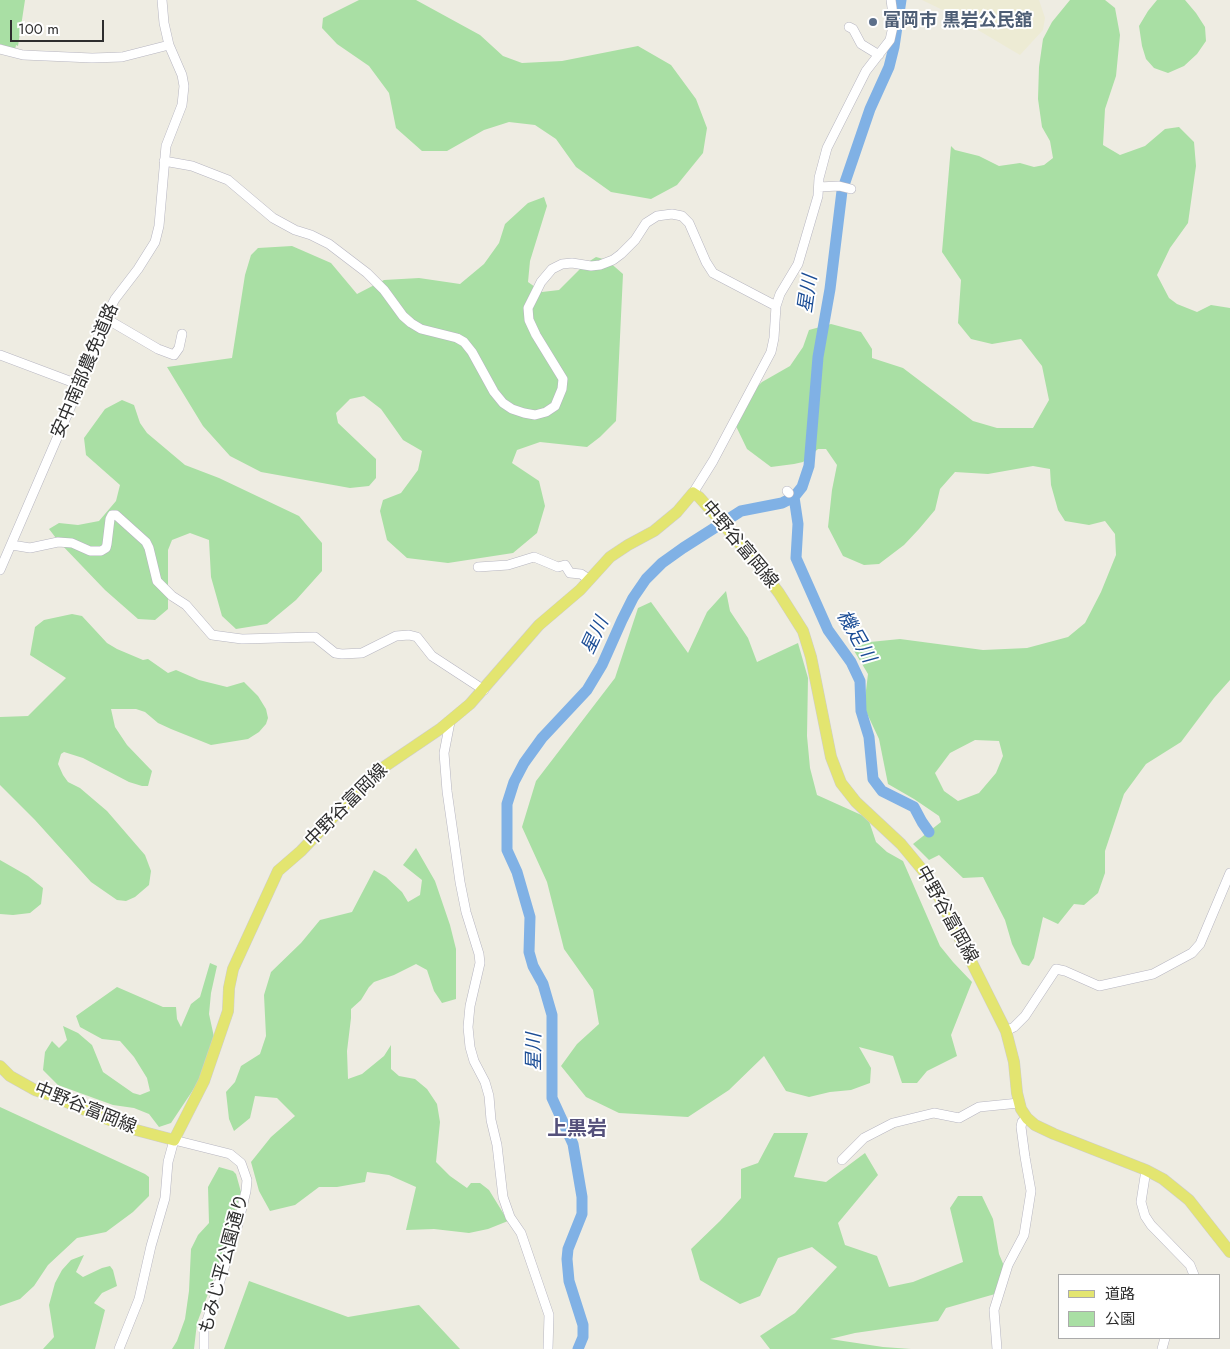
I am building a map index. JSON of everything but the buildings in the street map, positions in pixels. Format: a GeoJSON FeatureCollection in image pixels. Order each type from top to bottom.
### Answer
{"type":"FeatureCollection","features":[{"type":"Feature","properties":{"kind":"main road","name":"中野谷富岡線"},"geometry":{"type":"LineString","coordinates":[[0,1066],[10,1076],[35,1090],[136,1130],[174,1140],[204,1081],[228,1011],[229,988],[233,969],[278,871],[301,851],[368,779],[450,722],[470,704],[539,625],[590,580],[618,550],[661,526],[677,512],[693,493],[699,497],[757,564],[779,593],[803,631],[811,657],[831,758],[841,782],[856,802],[901,844],[930,879],[1006,1032],[1014,1062],[1016,1093],[1027,1118],[1035,1125],[1054,1134],[1146,1170],[1163,1179],[1189,1200],[1230,1252]]}},
{"type":"Feature","properties":{"kind":"street","name":"安中南部農免道路"},"geometry":{"type":"LineString","coordinates":[[0,569],[12,545],[115,299],[155,242],[159,226],[166,146],[182,105],[184,86],[182,75],[169,45],[162,0]]}},
{"type":"Feature","properties":{"kind":"street"},"geometry":{"type":"LineString","coordinates":[[693,493],[713,461],[771,352],[776,306],[780,294],[798,264],[814,213],[822,164],[827,148],[866,71],[890,40],[894,22],[891,0]]}},
{"type":"Feature","properties":{"kind":"street"},"geometry":{"type":"LineString","coordinates":[[850,27],[861,44],[879,56]]}},
{"type":"Feature","properties":{"kind":"street"},"geometry":{"type":"LineString","coordinates":[[0,49],[23,55],[92,58],[122,57],[169,45]]}},
{"type":"Feature","properties":{"kind":"street"},"geometry":{"type":"LineString","coordinates":[[164,161],[192,166],[228,180],[273,218],[295,230],[329,244],[367,273],[384,290],[403,316],[411,323],[421,329],[458,338],[464,342],[472,352],[494,392],[512,409],[524,413],[546,412],[555,406],[562,389],[563,379],[529,320],[528,308],[541,282],[552,270],[562,264],[572,263],[591,266],[613,260],[635,240],[646,223],[657,216],[672,214],[682,216],[689,223],[706,262],[713,272],[776,306]]}},
{"type":"Feature","properties":{"kind":"street"},"geometry":{"type":"LineString","coordinates":[[819,187],[839,186],[851,189]]}},
{"type":"Feature","properties":{"kind":"street"},"geometry":{"type":"LineString","coordinates":[[106,318],[158,349],[174,355],[179,348],[182,334]]}},
{"type":"Feature","properties":{"kind":"street"},"geometry":{"type":"LineString","coordinates":[[0,355],[80,385]]}},
{"type":"Feature","properties":{"kind":"street"},"geometry":{"type":"LineString","coordinates":[[12,545],[30,548],[58,542],[72,543],[90,551],[101,551],[106,548],[110,519],[112,515],[116,515],[146,542],[157,582],[172,596],[186,605],[212,636],[242,639],[315,637],[335,653],[342,654],[362,653],[396,636],[410,635],[417,637],[432,656],[484,690]]}},
{"type":"Feature","properties":{"kind":"street"},"geometry":{"type":"LineString","coordinates":[[478,567],[508,566],[534,557],[558,566],[565,565],[570,572],[581,574],[590,580]]}},
{"type":"Feature","properties":{"kind":"street"},"geometry":{"type":"LineString","coordinates":[[450,722],[444,753],[446,791],[466,912],[480,963],[470,1006],[468,1027],[470,1047],[489,1096],[491,1120],[497,1145],[504,1197],[510,1217],[520,1233],[549,1314],[548,1349]]}},
{"type":"Feature","properties":{"kind":"street"},"geometry":{"type":"LineString","coordinates":[[1006,1032],[1021,1021],[1056,969],[1099,986],[1152,974],[1192,953],[1200,944],[1230,873]]}},
{"type":"Feature","properties":{"kind":"street"},"geometry":{"type":"LineString","coordinates":[[842,1160],[864,1138],[893,1123],[934,1112],[958,1118],[979,1107],[1019,1103]]}},
{"type":"Feature","properties":{"kind":"street"},"geometry":{"type":"LineString","coordinates":[[997,1349],[994,1310],[1008,1265],[1024,1235],[1030,1199],[1031,1191],[1022,1127],[1022,1122],[1027,1118]]}},
{"type":"Feature","properties":{"kind":"street"},"geometry":{"type":"LineString","coordinates":[[119,1349],[139,1299],[151,1246],[165,1198],[168,1162],[174,1140]]}},
{"type":"Feature","properties":{"kind":"street","name":"もみじ平公園通り"},"geometry":{"type":"LineString","coordinates":[[174,1140],[230,1154],[240,1163],[246,1180],[246,1191],[238,1228],[204,1330],[204,1349]]}},
{"type":"Feature","properties":{"kind":"street"},"geometry":{"type":"LineString","coordinates":[[1146,1170],[1141,1202],[1145,1216],[1151,1225],[1190,1265],[1194,1274]]}},
{"type":"Feature","properties":{"kind":"shaded area"},"geometry":{"type":"Polygon","coordinates":[[[922,0],[1039,0],[1045,18],[1043,30],[1020,55],[951,14],[922,0]]]}},
{"type":"Feature","properties":{"kind":"green space"},"geometry":{"type":"Polygon","coordinates":[[[0,0],[25,0],[18,46],[16,45],[15,50],[0,44],[0,0]]]}},
{"type":"Feature","properties":{"kind":"green space"},"geometry":{"type":"Polygon","coordinates":[[[359,0],[416,0],[480,35],[503,56],[522,63],[562,61],[638,46],[671,65],[696,99],[707,128],[703,153],[677,185],[651,199],[611,192],[576,167],[556,139],[535,125],[509,122],[484,130],[447,151],[422,151],[396,128],[389,93],[369,66],[337,44],[322,28],[323,18],[359,0]]]}},
{"type":"Feature","properties":{"kind":"green space"},"geometry":{"type":"Polygon","coordinates":[[[1070,0],[1105,0],[1115,8],[1120,35],[1116,76],[1105,109],[1103,145],[1120,155],[1145,146],[1165,129],[1179,127],[1194,142],[1196,166],[1188,223],[1170,248],[1157,275],[1169,298],[1177,304],[1197,312],[1211,305],[1230,308],[1230,680],[1181,742],[1146,764],[1124,794],[1105,851],[1105,873],[1098,893],[1084,905],[1074,904],[1058,924],[1043,917],[1034,958],[1029,966],[1022,964],[1012,944],[1005,920],[983,877],[963,878],[939,855],[929,860],[913,844],[941,822],[939,816],[888,784],[879,739],[864,707],[868,674],[850,644],[900,639],[983,650],[1027,648],[1068,637],[1085,623],[1101,592],[1116,555],[1115,534],[1105,521],[1089,525],[1065,521],[1058,510],[1051,485],[1050,469],[1033,466],[988,474],[955,472],[940,489],[935,510],[904,545],[879,564],[864,565],[843,556],[828,527],[837,465],[826,449],[818,449],[803,462],[771,467],[747,449],[734,422],[741,402],[762,382],[790,366],[803,347],[809,330],[831,324],[861,332],[872,349],[872,358],[903,368],[973,421],[997,428],[1033,428],[1049,400],[1042,366],[1021,339],[992,344],[971,339],[958,323],[961,280],[942,252],[951,146],[955,150],[979,156],[999,166],[1020,163],[1034,167],[1044,165],[1053,158],[1050,141],[1042,127],[1038,99],[1039,67],[1043,39],[1052,22],[1070,0]],[[975,740],[950,753],[935,773],[944,791],[958,801],[979,793],[996,773],[1003,756],[999,741],[975,740]]]}},
{"type":"Feature","properties":{"kind":"green space"},"geometry":{"type":"Polygon","coordinates":[[[1157,0],[1185,0],[1205,27],[1206,41],[1197,54],[1184,66],[1168,73],[1154,68],[1146,59],[1142,46],[1139,26],[1157,0]]]}},
{"type":"Feature","properties":{"kind":"green space"},"geometry":{"type":"Polygon","coordinates":[[[544,197],[547,206],[530,261],[528,282],[542,292],[559,290],[585,264],[596,257],[607,260],[623,274],[616,421],[587,447],[540,442],[517,450],[512,463],[539,481],[545,506],[537,533],[513,553],[448,563],[407,558],[387,540],[380,511],[383,500],[401,493],[418,470],[422,451],[403,440],[381,409],[364,396],[350,399],[336,413],[338,423],[376,459],[376,478],[369,486],[350,488],[261,472],[230,456],[203,426],[167,367],[232,358],[245,275],[251,255],[258,248],[292,246],[331,263],[357,294],[384,280],[419,278],[460,284],[484,264],[499,243],[505,224],[528,203],[544,197]]]}},
{"type":"Feature","properties":{"kind":"green space"},"geometry":{"type":"Polygon","coordinates":[[[122,400],[134,405],[140,423],[147,433],[185,465],[219,478],[299,516],[322,543],[322,571],[296,600],[267,624],[236,629],[222,616],[211,577],[209,540],[190,533],[172,540],[168,550],[168,609],[155,620],[138,619],[105,590],[49,529],[59,523],[78,525],[99,521],[116,501],[120,485],[86,455],[84,438],[105,409],[122,400]]]}},
{"type":"Feature","properties":{"kind":"green space"},"geometry":{"type":"Polygon","coordinates":[[[726,591],[730,611],[748,638],[757,662],[798,643],[808,678],[807,736],[810,768],[817,795],[868,818],[876,842],[887,852],[903,861],[940,946],[972,982],[951,1035],[957,1056],[927,1071],[917,1083],[902,1083],[893,1056],[859,1047],[871,1068],[870,1083],[851,1090],[809,1097],[786,1091],[764,1056],[729,1090],[688,1117],[619,1113],[586,1097],[561,1066],[577,1044],[599,1024],[593,990],[564,949],[547,882],[522,827],[536,781],[615,678],[638,608],[651,602],[688,653],[707,612],[726,591]]]}},
{"type":"Feature","properties":{"kind":"green space"},"geometry":{"type":"Polygon","coordinates":[[[72,614],[82,616],[107,643],[143,660],[148,659],[168,673],[176,670],[199,680],[227,687],[244,682],[258,696],[266,709],[268,718],[266,724],[259,732],[248,739],[211,745],[158,723],[145,712],[136,709],[111,709],[115,727],[127,745],[152,771],[148,786],[129,782],[83,758],[64,752],[61,754],[58,764],[68,782],[80,788],[107,811],[145,855],[151,871],[149,885],[135,897],[126,901],[117,900],[91,882],[35,820],[0,785],[0,717],[28,716],[66,678],[30,655],[35,627],[44,620],[72,614]]]}},
{"type":"Feature","properties":{"kind":"green space"},"geometry":{"type":"Polygon","coordinates":[[[416,848],[435,881],[450,925],[456,949],[456,999],[442,1003],[434,991],[427,970],[416,964],[374,982],[361,1000],[351,1009],[347,1051],[348,1079],[362,1074],[384,1056],[391,1045],[391,1069],[399,1076],[415,1079],[427,1089],[437,1104],[440,1122],[436,1162],[450,1176],[467,1188],[471,1183],[480,1183],[489,1190],[508,1221],[488,1229],[469,1233],[434,1229],[406,1230],[416,1187],[389,1175],[367,1172],[365,1182],[337,1187],[319,1187],[295,1205],[270,1211],[259,1191],[251,1162],[271,1137],[295,1116],[277,1098],[255,1096],[250,1118],[234,1131],[229,1119],[226,1092],[235,1082],[241,1066],[260,1054],[266,1036],[264,995],[271,972],[301,943],[320,920],[352,912],[374,870],[386,877],[402,892],[408,902],[420,895],[422,880],[403,865],[416,848]]]}},
{"type":"Feature","properties":{"kind":"green space"},"geometry":{"type":"Polygon","coordinates":[[[0,860],[28,876],[43,888],[41,904],[30,913],[0,914],[0,860]]]}},
{"type":"Feature","properties":{"kind":"green space"},"geometry":{"type":"Polygon","coordinates":[[[210,963],[217,966],[209,1014],[214,1037],[213,1043],[197,1084],[171,1123],[159,1127],[149,1114],[134,1108],[113,1105],[58,1085],[43,1070],[45,1052],[52,1041],[59,1048],[67,1040],[63,1026],[78,1033],[92,1045],[103,1072],[133,1093],[140,1095],[150,1091],[147,1078],[134,1057],[120,1041],[102,1039],[80,1027],[76,1016],[117,987],[163,1007],[176,1007],[177,1019],[181,1027],[191,1004],[200,997],[210,963]]]}},
{"type":"Feature","properties":{"kind":"green space"},"geometry":{"type":"Polygon","coordinates":[[[0,1107],[145,1174],[149,1177],[149,1196],[133,1212],[106,1232],[77,1238],[48,1265],[34,1286],[20,1299],[0,1306],[0,1107]]]}},
{"type":"Feature","properties":{"kind":"green space"},"geometry":{"type":"Polygon","coordinates":[[[774,1133],[808,1133],[794,1177],[826,1182],[865,1153],[878,1175],[838,1223],[845,1245],[877,1256],[889,1287],[913,1282],[963,1262],[950,1208],[958,1196],[982,1196],[993,1219],[999,1254],[1004,1266],[995,1294],[946,1308],[938,1321],[855,1333],[830,1339],[911,1349],[770,1349],[760,1336],[795,1313],[837,1267],[812,1247],[778,1258],[760,1296],[740,1304],[700,1280],[691,1249],[741,1198],[741,1169],[758,1163],[774,1133]]]}},
{"type":"Feature","properties":{"kind":"green space"},"geometry":{"type":"Polygon","coordinates":[[[219,1167],[233,1171],[236,1174],[241,1192],[217,1270],[197,1323],[194,1349],[172,1349],[185,1319],[189,1291],[191,1249],[198,1235],[209,1223],[208,1187],[219,1167]]]}},
{"type":"Feature","properties":{"kind":"green space"},"geometry":{"type":"Polygon","coordinates":[[[84,1255],[76,1272],[83,1277],[110,1266],[113,1270],[117,1286],[102,1293],[94,1303],[105,1310],[95,1349],[43,1349],[54,1337],[49,1305],[55,1283],[62,1270],[71,1260],[84,1255]]]}},
{"type":"Feature","properties":{"kind":"green space"},"geometry":{"type":"Polygon","coordinates":[[[249,1281],[348,1317],[419,1305],[460,1349],[224,1349],[249,1281]]]}},
{"type":"Feature","properties":{"kind":"waterway","name":"星川"},"geometry":{"type":"LineString","coordinates":[[578,1349],[583,1337],[583,1325],[569,1281],[567,1259],[568,1249],[582,1214],[582,1197],[573,1144],[552,1098],[552,1015],[543,984],[533,966],[529,952],[530,917],[517,872],[507,850],[507,804],[514,782],[524,763],[542,738],[587,690],[602,665],[633,598],[646,579],[662,563],[741,511],[782,503],[794,497],[802,487],[809,466],[818,357],[830,289],[842,191],[870,109],[889,67],[901,0]]}},
{"type":"Feature","properties":{"kind":"waterway","name":"機足川"},"geometry":{"type":"LineString","coordinates":[[794,497],[798,524],[796,558],[828,630],[851,662],[860,681],[861,711],[869,737],[873,779],[882,791],[914,807],[929,832]]}},
{"type":"Feature","properties":{"kind":"place","name":"富岡市 黒岩公民舘"},"geometry":{"type":"Point","coordinates":[873,22]}},
{"type":"Feature","properties":{"kind":"district","name":"上黒岩"},"geometry":{"type":"Point","coordinates":[577,1130]}}]}
